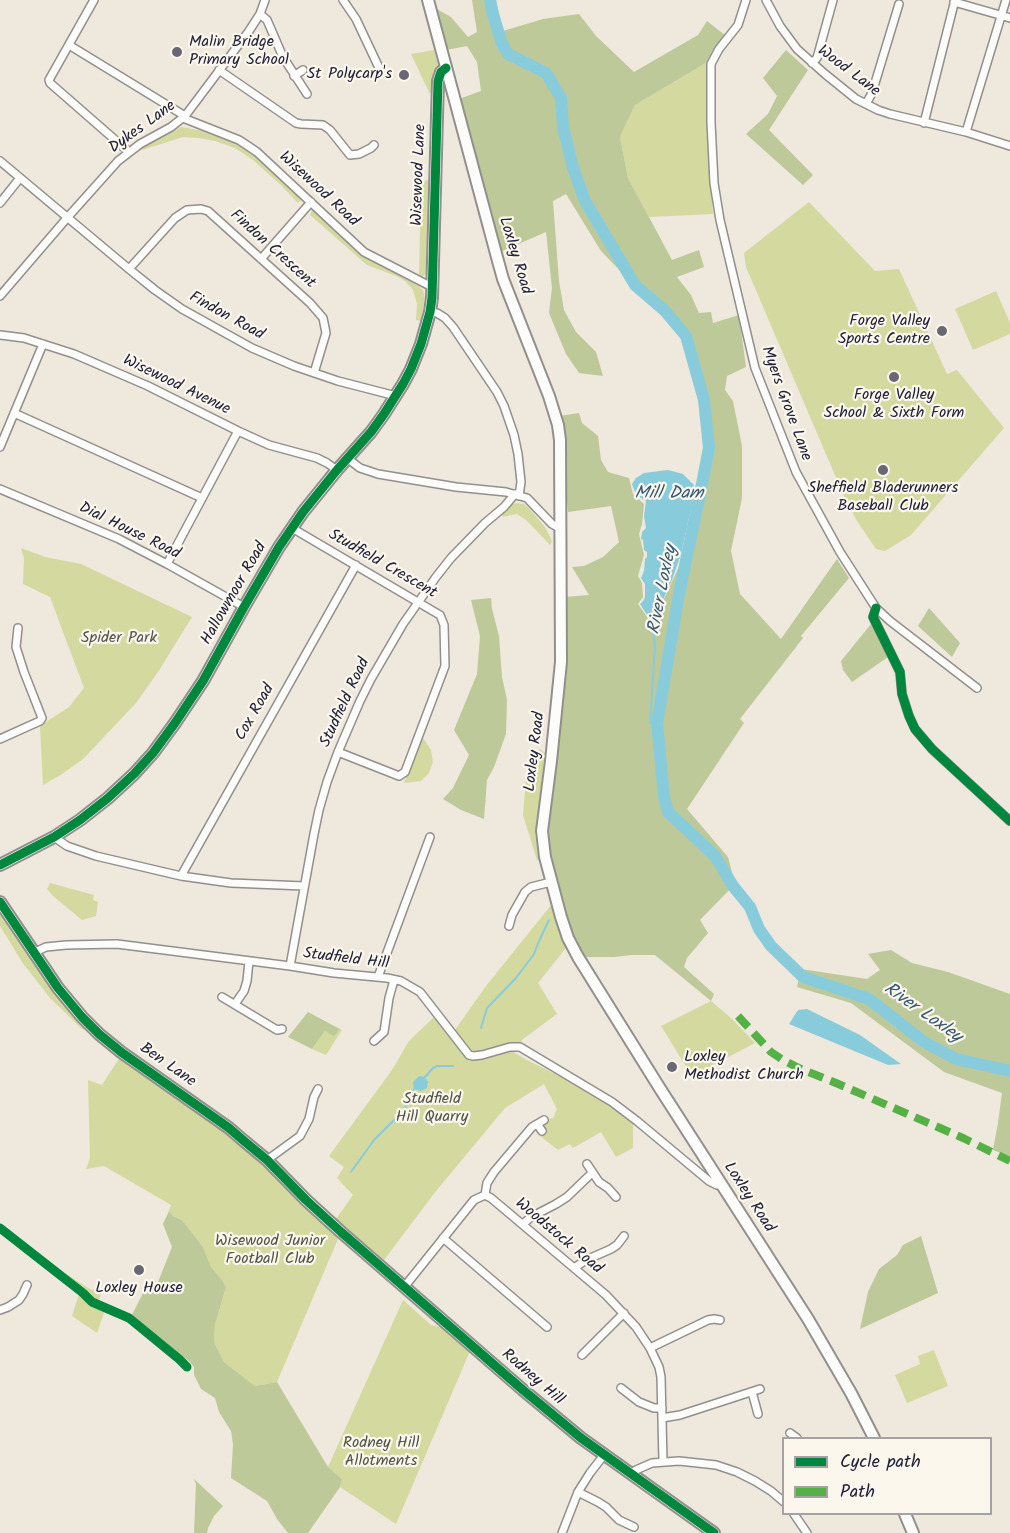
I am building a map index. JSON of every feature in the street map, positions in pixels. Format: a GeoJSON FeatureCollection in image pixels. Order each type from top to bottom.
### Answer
{"type":"FeatureCollection","features":[{"type":"Feature","properties":{"kind":"street"},"geometry":{"type":"LineString","coordinates":[[94,0],[49,78],[50,83],[129,152]]}},
{"type":"Feature","properties":{"kind":"street","name":"Dykes Lane"},"geometry":{"type":"LineString","coordinates":[[0,296],[107,171],[140,144],[184,117],[260,14],[265,0]]}},
{"type":"Feature","properties":{"kind":"street"},"geometry":{"type":"LineString","coordinates":[[343,0],[356,19],[381,72]]}},
{"type":"Feature","properties":{"kind":"street","name":"Loxley Road"},"geometry":{"type":"LineString","coordinates":[[428,0],[504,279],[555,414],[560,440],[561,662],[542,831],[551,882],[568,938],[659,1087],[808,1318],[873,1437]]}},
{"type":"Feature","properties":{"kind":"street","name":"Myers Grove Lane"},"geometry":{"type":"LineString","coordinates":[[746,0],[738,25],[719,49],[711,64],[711,122],[714,183],[720,220],[755,368],[796,472],[840,552],[876,608],[977,688]]}},
{"type":"Feature","properties":{"kind":"street","name":"Wood Lane"},"geometry":{"type":"LineString","coordinates":[[766,0],[787,37],[797,49],[845,91],[866,104],[878,110],[1010,145]]}},
{"type":"Feature","properties":{"kind":"street"},"geometry":{"type":"LineString","coordinates":[[813,63],[817,58],[833,0]]}},
{"type":"Feature","properties":{"kind":"street"},"geometry":{"type":"LineString","coordinates":[[966,132],[1006,0]]}},
{"type":"Feature","properties":{"kind":"street"},"geometry":{"type":"LineString","coordinates":[[924,123],[954,1],[1010,18]]}},
{"type":"Feature","properties":{"kind":"street"},"geometry":{"type":"LineString","coordinates":[[866,104],[872,93],[899,4]]}},
{"type":"Feature","properties":{"kind":"street"},"geometry":{"type":"LineString","coordinates":[[260,14],[267,20],[283,57],[307,94]]}},
{"type":"Feature","properties":{"kind":"street","name":"Wisewood Road"},"geometry":{"type":"LineString","coordinates":[[69,45],[184,117],[239,140],[270,163],[364,252],[432,287]]}},
{"type":"Feature","properties":{"kind":"street","name":"Wisewood Lane"},"geometry":{"type":"LineString","coordinates":[[432,287],[438,81],[441,72],[446,68]]}},
{"type":"Feature","properties":{"kind":"street"},"geometry":{"type":"LineString","coordinates":[[219,70],[296,123],[323,125],[330,130],[350,156],[359,154],[374,145]]}},
{"type":"Feature","properties":{"kind":"street"},"geometry":{"type":"LineString","coordinates":[[294,76],[303,70]]}},
{"type":"Feature","properties":{"kind":"street","name":"Findon Road"},"geometry":{"type":"LineString","coordinates":[[0,162],[129,269],[182,309],[252,348],[314,373],[396,396]]}},
{"type":"Feature","properties":{"kind":"street"},"geometry":{"type":"LineString","coordinates":[[0,203],[20,178]]}},
{"type":"Feature","properties":{"kind":"street"},"geometry":{"type":"LineString","coordinates":[[261,258],[311,202]]}},
{"type":"Feature","properties":{"kind":"street","name":"Findon Crescent"},"geometry":{"type":"LineString","coordinates":[[129,269],[175,218],[187,210],[208,211],[310,303],[323,318],[326,333],[314,373]]}},
{"type":"Feature","properties":{"kind":"street","name":"Hallowmoor Road"},"geometry":{"type":"LineString","coordinates":[[0,865],[54,837],[101,804],[134,774],[176,723],[292,528],[308,505],[371,432],[396,396],[421,344],[430,312],[432,287]]}},
{"type":"Feature","properties":{"kind":"street"},"geometry":{"type":"LineString","coordinates":[[430,312],[445,318],[453,327],[504,406],[518,454],[521,482],[517,495]]}},
{"type":"Feature","properties":{"kind":"street","name":"Wisewood Avenue"},"geometry":{"type":"LineString","coordinates":[[0,335],[24,338],[74,354],[129,377],[269,445],[317,458],[337,470]]}},
{"type":"Feature","properties":{"kind":"street"},"geometry":{"type":"LineString","coordinates":[[0,447],[43,344]]}},
{"type":"Feature","properties":{"kind":"street"},"geometry":{"type":"LineString","coordinates":[[14,413],[202,498]]}},
{"type":"Feature","properties":{"kind":"street"},"geometry":{"type":"LineString","coordinates":[[167,564],[238,431]]}},
{"type":"Feature","properties":{"kind":"street"},"geometry":{"type":"LineString","coordinates":[[347,458],[360,468],[378,474],[527,498],[545,518],[559,528]]}},
{"type":"Feature","properties":{"kind":"street","name":"Dial House Road"},"geometry":{"type":"LineString","coordinates":[[0,489],[119,539],[244,607]]}},
{"type":"Feature","properties":{"kind":"street","name":"Studfield Road"},"geometry":{"type":"LineString","coordinates":[[290,966],[319,810],[338,752],[371,679],[417,602],[451,558],[517,495]]}},
{"type":"Feature","properties":{"kind":"street","name":"Studfield Crescent"},"geometry":{"type":"LineString","coordinates":[[292,528],[440,615],[442,620],[446,662],[405,772],[399,776],[338,752]]}},
{"type":"Feature","properties":{"kind":"street","name":"Cox Road"},"geometry":{"type":"LineString","coordinates":[[181,876],[356,565]]}},
{"type":"Feature","properties":{"kind":"street"},"geometry":{"type":"LineString","coordinates":[[876,608],[873,617],[900,672],[902,694],[915,729],[932,749],[1010,821]]}},
{"type":"Feature","properties":{"kind":"street"},"geometry":{"type":"LineString","coordinates":[[0,739],[42,718],[16,647],[18,628]]}},
{"type":"Feature","properties":{"kind":"street"},"geometry":{"type":"LineString","coordinates":[[54,837],[67,846],[96,856],[181,876],[231,882],[304,886]]}},
{"type":"Feature","properties":{"kind":"street"},"geometry":{"type":"LineString","coordinates":[[378,977],[430,837]]}},
{"type":"Feature","properties":{"kind":"street"},"geometry":{"type":"LineString","coordinates":[[509,926],[512,915],[525,892],[531,887],[551,882]]}},
{"type":"Feature","properties":{"kind":"street","name":"Ben Lane"},"geometry":{"type":"LineString","coordinates":[[0,902],[69,1003],[99,1034],[229,1128],[267,1160],[341,1232]]}},
{"type":"Feature","properties":{"kind":"street","name":"Studfield Hill"},"geometry":{"type":"LineString","coordinates":[[33,953],[46,947],[117,944],[315,971],[378,977],[407,984],[420,992],[469,1055],[482,1055],[504,1048],[520,1047],[612,1102],[709,1181],[722,1185]]}},
{"type":"Feature","properties":{"kind":"street"},"geometry":{"type":"LineString","coordinates":[[235,1004],[244,991],[249,961]]}},
{"type":"Feature","properties":{"kind":"street"},"geometry":{"type":"LineString","coordinates":[[374,1041],[384,1032],[394,980]]}},
{"type":"Feature","properties":{"kind":"street"},"geometry":{"type":"LineString","coordinates":[[222,997],[277,1030],[282,1029]]}},
{"type":"Feature","properties":{"kind":"street"},"geometry":{"type":"LineString","coordinates":[[267,1160],[300,1136],[309,1119],[318,1089]]}},
{"type":"Feature","properties":{"kind":"street"},"geometry":{"type":"LineString","coordinates":[[405,1286],[474,1200],[485,1195],[485,1188],[490,1178],[540,1121],[542,1131]]}},
{"type":"Feature","properties":{"kind":"street"},"geometry":{"type":"LineString","coordinates":[[587,1164],[598,1182],[616,1197]]}},
{"type":"Feature","properties":{"kind":"street"},"geometry":{"type":"LineString","coordinates":[[523,1224],[531,1216],[567,1197],[592,1173]]}},
{"type":"Feature","properties":{"kind":"street","name":"Woodstock Road"},"geometry":{"type":"LineString","coordinates":[[485,1195],[574,1268],[624,1313],[636,1327],[659,1367],[663,1462]]}},
{"type":"Feature","properties":{"kind":"street","name":"Rodney Hill"},"geometry":{"type":"LineString","coordinates":[[341,1232],[544,1408],[604,1455],[714,1533]]}},
{"type":"Feature","properties":{"kind":"street"},"geometry":{"type":"LineString","coordinates":[[574,1268],[611,1249],[624,1236]]}},
{"type":"Feature","properties":{"kind":"street"},"geometry":{"type":"LineString","coordinates":[[443,1238],[547,1326]]}},
{"type":"Feature","properties":{"kind":"street"},"geometry":{"type":"LineString","coordinates":[[0,1310],[19,1300],[27,1285]]}},
{"type":"Feature","properties":{"kind":"street"},"geometry":{"type":"LineString","coordinates":[[582,1355],[624,1313]]}},
{"type":"Feature","properties":{"kind":"street"},"geometry":{"type":"LineString","coordinates":[[650,1348],[708,1320],[720,1320]]}},
{"type":"Feature","properties":{"kind":"street"},"geometry":{"type":"LineString","coordinates":[[621,1388],[639,1402],[654,1408],[662,1408]]}},
{"type":"Feature","properties":{"kind":"street"},"geometry":{"type":"LineString","coordinates":[[662,1418],[680,1415],[760,1389]]}},
{"type":"Feature","properties":{"kind":"street"},"geometry":{"type":"LineString","coordinates":[[752,1392],[758,1414]]}},
{"type":"Feature","properties":{"kind":"street"},"geometry":{"type":"LineString","coordinates":[[790,1433],[796,1437]]}},
{"type":"Feature","properties":{"kind":"street"},"geometry":{"type":"LineString","coordinates":[[562,1533],[578,1492],[604,1455]]}},
{"type":"Feature","properties":{"kind":"street"},"geometry":{"type":"LineString","coordinates":[[631,1474],[647,1465],[663,1462],[716,1464],[755,1480],[782,1501]]}},
{"type":"Feature","properties":{"kind":"street"},"geometry":{"type":"LineString","coordinates":[[578,1492],[598,1502],[620,1520],[634,1527]]}},
{"type":"Feature","properties":{"kind":"street"},"geometry":{"type":"LineString","coordinates":[[795,1515],[807,1533]]}},
{"type":"Feature","properties":{"kind":"street"},"geometry":{"type":"LineString","coordinates":[[905,1515],[913,1533]]}},
{"type":"Feature","properties":{"kind":"green space"},"geometry":{"type":"Polygon","coordinates":[[[472,0],[496,0],[503,31],[543,19],[579,14],[596,36],[634,72],[698,35],[707,21],[726,36],[713,50],[706,63],[635,105],[620,137],[628,178],[672,260],[699,250],[704,267],[677,277],[691,295],[699,313],[711,312],[713,323],[739,315],[746,367],[727,376],[725,390],[733,401],[742,446],[742,498],[731,551],[740,594],[781,639],[837,559],[849,578],[801,636],[803,638],[740,719],[744,723],[687,809],[728,857],[735,884],[700,920],[708,933],[687,958],[684,967],[714,994],[711,1001],[655,955],[585,957],[575,939],[562,901],[551,863],[546,832],[567,671],[565,597],[589,595],[572,567],[584,566],[603,557],[619,542],[611,506],[568,512],[560,416],[579,413],[582,423],[598,436],[601,460],[608,472],[629,478],[633,494],[644,504],[639,534],[644,555],[638,576],[642,583],[643,597],[638,604],[652,624],[685,554],[698,494],[699,469],[707,451],[703,396],[697,370],[668,313],[651,296],[633,284],[601,251],[566,194],[553,201],[559,281],[564,310],[576,332],[596,352],[603,376],[579,373],[566,354],[549,313],[552,288],[546,232],[500,252],[459,99],[481,91],[477,62],[467,46],[446,50],[435,8],[451,17],[468,37],[477,32],[472,0]]]}},
{"type":"Feature","properties":{"kind":"green space"},"geometry":{"type":"Polygon","coordinates":[[[434,50],[439,68],[430,94],[411,54],[434,50]]]}},
{"type":"Feature","properties":{"kind":"green space"},"geometry":{"type":"Polygon","coordinates":[[[786,50],[808,70],[769,130],[813,175],[803,185],[746,134],[768,114],[777,96],[763,78],[786,50]]]}},
{"type":"Feature","properties":{"kind":"green space"},"geometry":{"type":"Polygon","coordinates":[[[706,63],[713,214],[649,217],[628,178],[620,137],[635,105],[706,63]]]}},
{"type":"Feature","properties":{"kind":"green space"},"geometry":{"type":"Polygon","coordinates":[[[181,127],[233,140],[253,152],[302,199],[298,203],[253,160],[235,148],[215,141],[183,137],[139,151],[140,148],[181,127]]]}},
{"type":"Feature","properties":{"kind":"green space"},"geometry":{"type":"Polygon","coordinates":[[[429,179],[427,270],[422,277],[419,275],[421,183],[429,179]]]}},
{"type":"Feature","properties":{"kind":"green space"},"geometry":{"type":"Polygon","coordinates":[[[809,202],[875,271],[899,269],[947,374],[957,370],[1004,428],[911,535],[885,551],[876,549],[857,521],[843,494],[746,267],[744,253],[809,202]]]}},
{"type":"Feature","properties":{"kind":"green space"},"geometry":{"type":"Polygon","coordinates":[[[312,210],[364,255],[423,290],[425,298],[421,321],[416,320],[417,304],[413,290],[405,281],[367,265],[310,215],[312,210]]]}},
{"type":"Feature","properties":{"kind":"green space"},"geometry":{"type":"Polygon","coordinates":[[[996,291],[1010,323],[1010,334],[973,350],[955,309],[996,291]]]}},
{"type":"Feature","properties":{"kind":"green space"},"geometry":{"type":"Polygon","coordinates":[[[516,503],[524,504],[545,527],[552,541],[550,545],[517,514],[503,517],[502,514],[509,506],[516,503]]]}},
{"type":"Feature","properties":{"kind":"green space","name":"Spider Park"},"geometry":{"type":"Polygon","coordinates":[[[21,548],[45,557],[81,564],[192,617],[136,703],[83,759],[43,785],[40,726],[69,707],[84,688],[50,597],[23,584],[24,558],[21,548]]]}},
{"type":"Feature","properties":{"kind":"green space"},"geometry":{"type":"Polygon","coordinates":[[[491,598],[499,636],[502,677],[507,700],[506,734],[487,780],[484,819],[461,810],[443,799],[453,788],[469,755],[454,730],[477,674],[480,636],[471,600],[491,598]]]}},
{"type":"Feature","properties":{"kind":"green space"},"geometry":{"type":"Polygon","coordinates":[[[929,608],[960,643],[952,657],[918,626],[929,608]]]}},
{"type":"Feature","properties":{"kind":"green space"},"geometry":{"type":"Polygon","coordinates":[[[871,624],[888,657],[852,682],[843,670],[841,661],[871,624]]]}},
{"type":"Feature","properties":{"kind":"green space"},"geometry":{"type":"Polygon","coordinates":[[[423,738],[431,750],[433,762],[429,773],[421,781],[404,783],[423,738]]]}},
{"type":"Feature","properties":{"kind":"green space"},"geometry":{"type":"Polygon","coordinates":[[[540,749],[545,753],[535,835],[539,861],[523,815],[526,777],[540,749]]]}},
{"type":"Feature","properties":{"kind":"green space"},"geometry":{"type":"Polygon","coordinates":[[[50,883],[94,895],[93,900],[98,902],[96,916],[82,920],[53,896],[47,889],[50,883]]]}},
{"type":"Feature","properties":{"kind":"green space","name":"Studfield Hill Quarry"},"geometry":{"type":"Polygon","coordinates":[[[552,904],[566,948],[538,983],[557,1014],[519,1044],[473,1052],[455,1030],[486,986],[552,904]]]}},
{"type":"Feature","properties":{"kind":"green space"},"geometry":{"type":"Polygon","coordinates":[[[0,910],[88,1027],[83,1030],[50,998],[22,962],[0,926],[0,910]]]}},
{"type":"Feature","properties":{"kind":"green space"},"geometry":{"type":"Polygon","coordinates":[[[891,950],[912,963],[948,972],[1010,994],[1010,1157],[993,1150],[1002,1093],[944,1072],[851,1003],[797,987],[801,969],[867,979],[880,970],[868,954],[891,950]]]}},
{"type":"Feature","properties":{"kind":"green space"},"geometry":{"type":"Polygon","coordinates":[[[711,1001],[755,1043],[692,1076],[661,1026],[711,1001]]]}},
{"type":"Feature","properties":{"kind":"green space"},"geometry":{"type":"Polygon","coordinates":[[[308,1012],[340,1029],[334,1037],[325,1031],[312,1049],[288,1037],[308,1012]]]}},
{"type":"Feature","properties":{"kind":"green space","name":"Studfield Hill Quarry"},"geometry":{"type":"Polygon","coordinates":[[[434,1017],[469,1059],[475,1060],[510,1050],[587,1090],[631,1119],[633,1148],[616,1157],[601,1132],[573,1148],[570,1144],[558,1150],[540,1136],[547,1131],[544,1125],[553,1118],[557,1109],[544,1084],[505,1108],[436,1191],[384,1260],[336,1219],[353,1195],[337,1178],[344,1167],[329,1156],[392,1070],[409,1041],[434,1017]]]}},
{"type":"Feature","properties":{"kind":"green space"},"geometry":{"type":"Polygon","coordinates":[[[340,1029],[342,1030],[326,1055],[312,1049],[325,1031],[334,1037],[340,1029]]]}},
{"type":"Feature","properties":{"kind":"green space","name":"Wisewood Junior Football Club"},"geometry":{"type":"Polygon","coordinates":[[[120,1057],[255,1155],[338,1239],[277,1382],[255,1386],[224,1362],[214,1339],[215,1325],[226,1287],[211,1267],[203,1247],[182,1220],[173,1216],[169,1211],[171,1205],[104,1166],[86,1169],[90,1158],[88,1080],[102,1085],[120,1057]]]}},
{"type":"Feature","properties":{"kind":"green space"},"geometry":{"type":"Polygon","coordinates":[[[169,1211],[173,1216],[182,1220],[203,1247],[211,1267],[226,1287],[215,1325],[214,1339],[224,1362],[255,1386],[277,1382],[328,1467],[342,1479],[340,1487],[308,1533],[288,1533],[267,1501],[231,1478],[233,1445],[231,1431],[219,1412],[215,1398],[201,1389],[194,1375],[194,1367],[190,1362],[131,1317],[145,1289],[154,1292],[172,1247],[163,1224],[169,1211]]]}},
{"type":"Feature","properties":{"kind":"green space"},"geometry":{"type":"Polygon","coordinates":[[[921,1236],[938,1293],[860,1329],[868,1292],[879,1269],[897,1255],[903,1245],[921,1236]]]}},
{"type":"Feature","properties":{"kind":"green space"},"geometry":{"type":"Polygon","coordinates":[[[66,1274],[101,1294],[98,1302],[106,1305],[97,1333],[72,1316],[79,1294],[62,1279],[66,1274]]]}},
{"type":"Feature","properties":{"kind":"green space","name":"Rodney Hill Allotments"},"geometry":{"type":"Polygon","coordinates":[[[403,1300],[431,1325],[440,1327],[470,1351],[396,1524],[340,1487],[342,1479],[328,1467],[403,1300]]]}},
{"type":"Feature","properties":{"kind":"green space"},"geometry":{"type":"Polygon","coordinates":[[[934,1350],[948,1386],[907,1403],[895,1375],[920,1364],[918,1356],[934,1350]]]}},
{"type":"Feature","properties":{"kind":"green space"},"geometry":{"type":"Polygon","coordinates":[[[194,1479],[223,1506],[214,1516],[207,1533],[194,1533],[196,1484],[194,1479]]]}},
{"type":"Feature","properties":{"kind":"water","name":"Mill Dam"},"geometry":{"type":"Polygon","coordinates":[[[668,470],[683,474],[694,485],[681,554],[652,623],[640,604],[645,597],[645,584],[641,578],[647,552],[644,550],[641,539],[642,532],[646,528],[644,516],[646,501],[636,495],[632,484],[644,473],[668,470]]]}},
{"type":"Feature","properties":{"kind":"water"},"geometry":{"type":"Polygon","coordinates":[[[807,1009],[860,1035],[901,1064],[888,1065],[789,1024],[798,1010],[807,1009]]]}},
{"type":"Feature","properties":{"kind":"water"},"geometry":{"type":"Polygon","coordinates":[[[419,1076],[425,1077],[428,1082],[427,1088],[421,1091],[414,1089],[413,1082],[419,1076]]]}},
{"type":"Feature","properties":{"kind":"waterway","name":"River Loxley"},"geometry":{"type":"LineString","coordinates":[[490,0],[502,44],[508,54],[546,73],[561,98],[563,127],[573,168],[585,201],[635,285],[665,311],[686,336],[704,400],[709,448],[679,594],[657,723],[664,797],[668,812],[715,856],[733,886],[750,907],[759,929],[771,946],[803,977],[869,999],[924,1042],[956,1059],[1010,1071]]}},
{"type":"Feature","properties":{"kind":"waterway","name":"River Loxley"},"geometry":{"type":"LineString","coordinates":[[697,485],[702,486]]}},
{"type":"Feature","properties":{"kind":"waterway"},"geometry":{"type":"LineString","coordinates":[[652,624],[655,646],[650,723],[657,723]]}},
{"type":"Feature","properties":{"kind":"waterway"},"geometry":{"type":"LineString","coordinates":[[481,1028],[487,1008],[516,978],[534,954],[549,920]]}},
{"type":"Feature","properties":{"kind":"waterway"},"geometry":{"type":"LineString","coordinates":[[425,1077],[437,1066],[453,1066]]}},
{"type":"Feature","properties":{"kind":"waterway"},"geometry":{"type":"LineString","coordinates":[[351,1172],[374,1140],[407,1105],[414,1089]]}},
{"type":"Feature","properties":{"kind":"marked path"},"geometry":{"type":"LineString","coordinates":[[738,1016],[771,1052],[783,1060],[963,1138],[1010,1161]]}},
{"type":"Feature","properties":{"kind":"cycle path"},"geometry":{"type":"LineString","coordinates":[[0,865],[54,837],[80,820],[108,798],[153,753],[203,681],[279,547],[303,512],[371,432],[403,384],[421,344],[432,298],[438,81],[441,72],[446,68]]}},
{"type":"Feature","properties":{"kind":"cycle path"},"geometry":{"type":"LineString","coordinates":[[876,608],[873,617],[900,672],[902,694],[915,729],[932,749],[1010,821]]}},
{"type":"Feature","properties":{"kind":"cycle path"},"geometry":{"type":"LineString","coordinates":[[0,902],[58,988],[99,1034],[229,1128],[267,1160],[341,1232],[581,1438],[714,1533]]}},
{"type":"Feature","properties":{"kind":"cycle path"},"geometry":{"type":"LineString","coordinates":[[0,1228],[92,1302],[129,1318],[187,1367]]}},
{"type":"Feature","properties":{"kind":"place","name":"Malin Bridge Primary School"},"geometry":{"type":"Point","coordinates":[177,52]}},
{"type":"Feature","properties":{"kind":"place","name":"St Polycarp's"},"geometry":{"type":"Point","coordinates":[404,75]}},
{"type":"Feature","properties":{"kind":"place","name":"Forge Valley Sports Centre"},"geometry":{"type":"Point","coordinates":[942,331]}},
{"type":"Feature","properties":{"kind":"place","name":"Forge Valley School & Sixth Form"},"geometry":{"type":"Point","coordinates":[894,377]}},
{"type":"Feature","properties":{"kind":"place","name":"Sheffield Bladerunners Baseball Club"},"geometry":{"type":"Point","coordinates":[883,470]}},
{"type":"Feature","properties":{"kind":"place","name":"Loxley Methodist Church"},"geometry":{"type":"Point","coordinates":[672,1067]}},
{"type":"Feature","properties":{"kind":"place","name":"Loxley House"},"geometry":{"type":"Point","coordinates":[139,1270]}}]}
